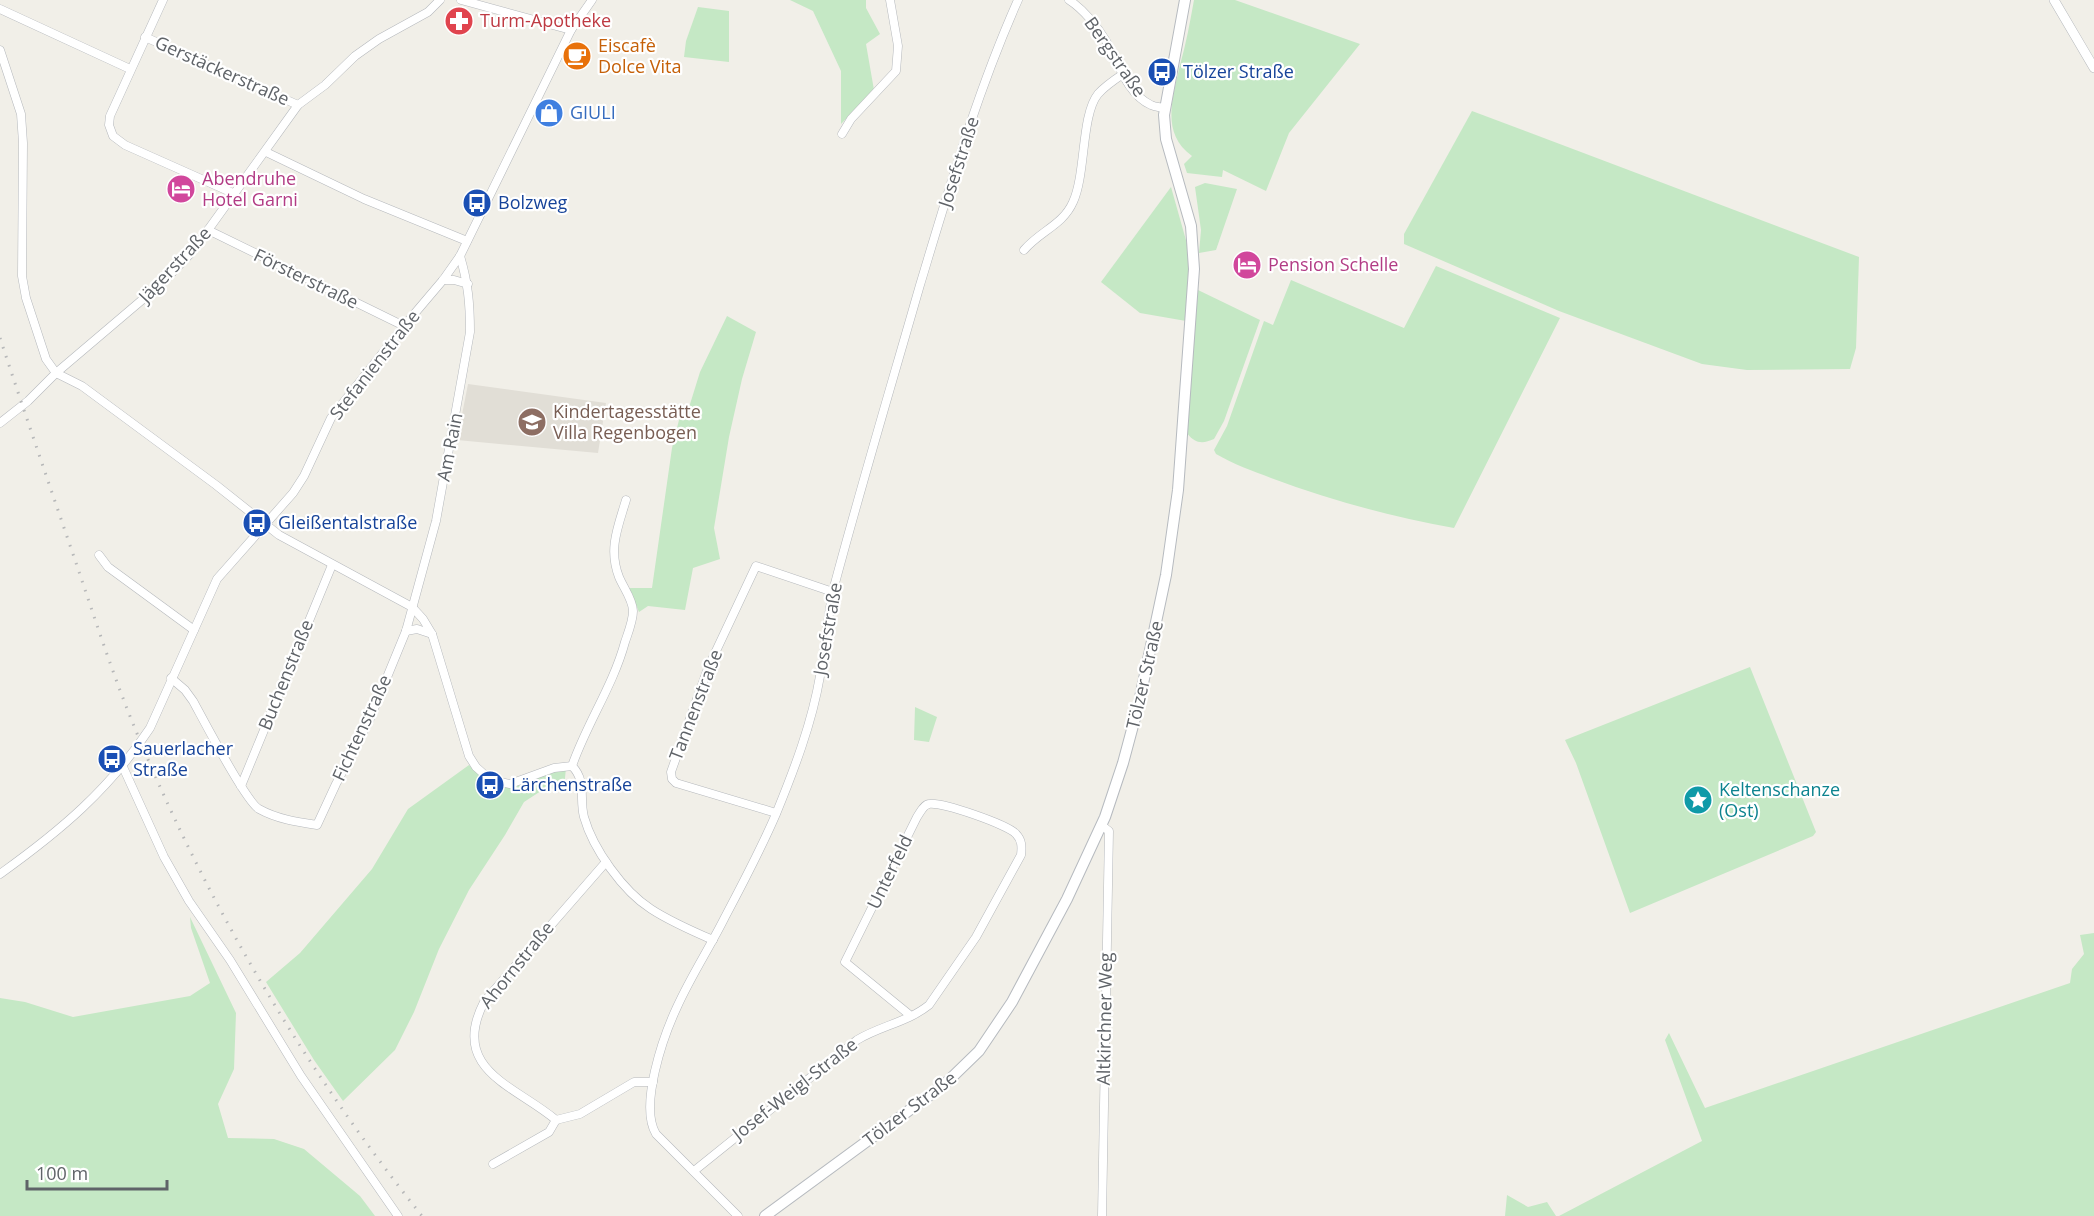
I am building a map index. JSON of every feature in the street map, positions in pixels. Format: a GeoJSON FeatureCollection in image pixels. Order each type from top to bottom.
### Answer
{"type":"FeatureCollection","features":[{"type":"Feature","properties":{"kind":"main road","name":"Tölzer Straße"},"geometry":{"type":"LineString","coordinates":[[765,1216],[945,1084],[979,1051],[1012,1002],[1067,899],[1101,825],[1129,741],[1154,636],[1173,533],[1183,442],[1194,269],[1193,243],[1187,210],[1166,139],[1164,108],[1185,0]]}},
{"type":"Feature","properties":{"kind":"street"},"geometry":{"type":"LineString","coordinates":[[163,0],[110,116],[109,125],[113,136],[125,145],[234,194]]}},
{"type":"Feature","properties":{"kind":"street","name":"Jägerstraße"},"geometry":{"type":"LineString","coordinates":[[0,423],[28,401],[56,373],[144,301],[190,254],[298,105],[325,85],[355,56],[379,39],[428,12],[440,0]]}},
{"type":"Feature","properties":{"kind":"street"},"geometry":{"type":"LineString","coordinates":[[461,0],[571,30]]}},
{"type":"Feature","properties":{"kind":"street","name":"Stefanienstraße"},"geometry":{"type":"LineString","coordinates":[[0,874],[56,834],[123,767],[150,728],[218,579],[304,477],[332,418],[460,256],[571,30],[592,0]]}},
{"type":"Feature","properties":{"kind":"street"},"geometry":{"type":"LineString","coordinates":[[842,134],[850,119],[896,71],[898,46],[891,0]]}},
{"type":"Feature","properties":{"kind":"street","name":"Josefstraße"},"geometry":{"type":"LineString","coordinates":[[738,1216],[656,1134],[651,1125],[650,1099],[653,1082],[663,1045],[677,1008],[747,875],[776,813],[801,746],[820,680],[833,592],[877,431],[943,209],[987,75],[1018,0]]}},
{"type":"Feature","properties":{"kind":"street","name":"Bergstraße"},"geometry":{"type":"LineString","coordinates":[[1069,0],[1077,6],[1105,39],[1123,74],[1143,100],[1152,106],[1164,108]]}},
{"type":"Feature","properties":{"kind":"street"},"geometry":{"type":"LineString","coordinates":[[2054,0],[2094,68]]}},
{"type":"Feature","properties":{"kind":"street"},"geometry":{"type":"LineString","coordinates":[[0,9],[130,69]]}},
{"type":"Feature","properties":{"kind":"street","name":"Gerstäckerstraße"},"geometry":{"type":"LineString","coordinates":[[145,37],[298,105]]}},
{"type":"Feature","properties":{"kind":"street"},"geometry":{"type":"LineString","coordinates":[[0,50],[21,114],[22,276],[26,298],[46,359],[56,373],[82,386],[216,485],[265,525],[332,565],[412,607],[432,634],[469,756],[485,775],[496,781],[510,784],[554,768],[572,766]]}},
{"type":"Feature","properties":{"kind":"street"},"geometry":{"type":"LineString","coordinates":[[1024,250],[1032,241],[1059,223],[1068,212],[1077,190],[1090,111],[1096,96],[1108,83],[1123,74]]}},
{"type":"Feature","properties":{"kind":"street"},"geometry":{"type":"LineString","coordinates":[[266,152],[364,199],[467,241]]}},
{"type":"Feature","properties":{"kind":"street","name":"Försterstraße"},"geometry":{"type":"LineString","coordinates":[[208,230],[404,326]]}},
{"type":"Feature","properties":{"kind":"street","name":"Am Rain"},"geometry":{"type":"LineString","coordinates":[[412,607],[436,521],[470,332],[468,284],[460,256]]}},
{"type":"Feature","properties":{"kind":"street"},"geometry":{"type":"LineString","coordinates":[[443,280],[468,284]]}},
{"type":"Feature","properties":{"kind":"street"},"geometry":{"type":"LineString","coordinates":[[572,766],[578,748],[615,676],[633,609],[618,575],[613,554],[626,500]]}},
{"type":"Feature","properties":{"kind":"street"},"geometry":{"type":"LineString","coordinates":[[99,555],[108,567],[194,630]]}},
{"type":"Feature","properties":{"kind":"street","name":"Buchenstraße"},"geometry":{"type":"LineString","coordinates":[[241,786],[332,565]]}},
{"type":"Feature","properties":{"kind":"street","name":"Tannenstraße"},"geometry":{"type":"LineString","coordinates":[[776,813],[676,783],[672,779],[671,772],[708,668],[756,566],[833,592]]}},
{"type":"Feature","properties":{"kind":"street","name":"Fichtenstraße"},"geometry":{"type":"LineString","coordinates":[[241,786],[256,808],[286,820],[317,825],[369,721],[406,631],[412,607]]}},
{"type":"Feature","properties":{"kind":"street"},"geometry":{"type":"LineString","coordinates":[[406,631],[417,629],[432,634]]}},
{"type":"Feature","properties":{"kind":"street"},"geometry":{"type":"LineString","coordinates":[[171,678],[185,690],[193,701],[241,786]]}},
{"type":"Feature","properties":{"kind":"street"},"geometry":{"type":"LineString","coordinates":[[572,766],[578,772],[581,780],[582,812],[586,825],[606,862],[635,896],[650,908],[676,924],[713,940]]}},
{"type":"Feature","properties":{"kind":"street"},"geometry":{"type":"LineString","coordinates":[[123,767],[164,857],[189,901],[230,960],[300,1076],[398,1216]]}},
{"type":"Feature","properties":{"kind":"street","name":"Unterfeld"},"geometry":{"type":"LineString","coordinates":[[911,1016],[845,962],[917,817],[930,803],[953,808],[1011,829],[1018,835],[1022,845]]}},
{"type":"Feature","properties":{"kind":"street","name":"Altkirchner Weg"},"geometry":{"type":"LineString","coordinates":[[1101,825],[1109,831],[1102,1216]]}},
{"type":"Feature","properties":{"kind":"street","name":"Josef-Weigl-Straße"},"geometry":{"type":"LineString","coordinates":[[694,1171],[857,1040],[868,1033],[920,1012],[929,1005],[976,937],[1021,855],[1022,845]]}},
{"type":"Feature","properties":{"kind":"street","name":"Ahornstraße"},"geometry":{"type":"LineString","coordinates":[[556,1120],[539,1105],[496,1079],[489,1072],[476,1050],[475,1023],[484,1002],[606,862]]}},
{"type":"Feature","properties":{"kind":"street"},"geometry":{"type":"LineString","coordinates":[[492,1164],[549,1132],[556,1120],[580,1114],[634,1082],[653,1082]]}},
{"type":"Feature","properties":{"kind":"shaded area","name":"Kindertagesstätte Villa Regenbogen"},"geometry":{"type":"Polygon","coordinates":[[[468,384],[606,403],[598,453],[457,440],[468,384]]]}},
{"type":"Feature","properties":{"kind":"green space"},"geometry":{"type":"Polygon","coordinates":[[[790,0],[866,0],[866,8],[880,34],[866,44],[874,90],[841,124],[841,71],[813,11],[790,0]]]}},
{"type":"Feature","properties":{"kind":"green space"},"geometry":{"type":"Polygon","coordinates":[[[1194,0],[1235,0],[1360,44],[1289,133],[1266,191],[1223,170],[1222,177],[1187,173],[1184,164],[1192,156],[1182,147],[1176,137],[1171,114],[1174,89],[1194,0]]]}},
{"type":"Feature","properties":{"kind":"green space"},"geometry":{"type":"Polygon","coordinates":[[[698,7],[729,11],[729,62],[684,57],[686,41],[698,7]]]}},
{"type":"Feature","properties":{"kind":"green space"},"geometry":{"type":"Polygon","coordinates":[[[1472,111],[1859,257],[1856,348],[1850,369],[1747,370],[1702,364],[1559,311],[1404,244],[1404,234],[1472,111]]]}},
{"type":"Feature","properties":{"kind":"green space"},"geometry":{"type":"Polygon","coordinates":[[[1205,183],[1237,189],[1216,250],[1199,253],[1201,230],[1195,187],[1205,183]]]}},
{"type":"Feature","properties":{"kind":"green space"},"geometry":{"type":"Polygon","coordinates":[[[1171,187],[1189,251],[1186,321],[1140,313],[1101,282],[1171,187]]]}},
{"type":"Feature","properties":{"kind":"green space"},"geometry":{"type":"Polygon","coordinates":[[[1436,266],[1560,318],[1454,528],[1384,513],[1316,494],[1250,470],[1216,454],[1214,450],[1227,426],[1264,321],[1273,325],[1291,280],[1404,328],[1436,266]]]}},
{"type":"Feature","properties":{"kind":"green space"},"geometry":{"type":"Polygon","coordinates":[[[1198,290],[1260,320],[1224,421],[1214,439],[1206,442],[1196,441],[1187,433],[1198,290]]]}},
{"type":"Feature","properties":{"kind":"green space"},"geometry":{"type":"Polygon","coordinates":[[[727,316],[756,332],[742,379],[729,437],[714,528],[720,559],[693,568],[685,610],[648,606],[639,612],[629,588],[652,588],[672,448],[680,416],[686,417],[700,372],[727,316]]]}},
{"type":"Feature","properties":{"kind":"green space"},"geometry":{"type":"Polygon","coordinates":[[[1750,667],[1816,832],[1813,836],[1630,913],[1576,763],[1565,740],[1750,667]]]}},
{"type":"Feature","properties":{"kind":"green space"},"geometry":{"type":"Polygon","coordinates":[[[915,707],[937,717],[929,742],[914,740],[915,707]]]}},
{"type":"Feature","properties":{"kind":"green space"},"geometry":{"type":"Polygon","coordinates":[[[469,765],[483,779],[496,785],[511,787],[566,768],[564,788],[544,789],[524,802],[469,890],[439,949],[414,1012],[395,1050],[343,1101],[314,1060],[266,982],[300,953],[372,869],[408,809],[469,765]]]}},
{"type":"Feature","properties":{"kind":"green space"},"geometry":{"type":"Polygon","coordinates":[[[190,917],[236,1013],[234,1069],[218,1104],[228,1138],[274,1139],[304,1149],[360,1196],[375,1216],[0,1216],[0,998],[25,1002],[73,1017],[190,996],[210,983],[191,928],[190,917]]]}},
{"type":"Feature","properties":{"kind":"green space"},"geometry":{"type":"Polygon","coordinates":[[[2094,933],[2094,1216],[1559,1216],[1702,1141],[1665,1040],[1669,1033],[1705,1108],[2070,983],[2072,969],[2084,954],[2080,935],[2094,933]]]}},
{"type":"Feature","properties":{"kind":"green space"},"geometry":{"type":"Polygon","coordinates":[[[1507,1195],[1528,1207],[1547,1202],[1556,1216],[1505,1216],[1507,1195]]]}},
{"type":"Feature","properties":{"kind":"railway"},"geometry":{"type":"LineString","coordinates":[[0,338],[114,674],[169,806],[231,929],[301,1048],[380,1161],[422,1216]]}},
{"type":"Feature","properties":{"kind":"place","name":"Turm-Apotheke"},"geometry":{"type":"Point","coordinates":[459,21]}},
{"type":"Feature","properties":{"kind":"place","name":"Eiscafè Dolce Vita"},"geometry":{"type":"Point","coordinates":[577,56]}},
{"type":"Feature","properties":{"kind":"place","name":"Tölzer Straße"},"geometry":{"type":"Point","coordinates":[1162,72]}},
{"type":"Feature","properties":{"kind":"place","name":"GIULI"},"geometry":{"type":"Point","coordinates":[549,113]}},
{"type":"Feature","properties":{"kind":"place","name":"Abendruhe Hotel Garni"},"geometry":{"type":"Point","coordinates":[181,189]}},
{"type":"Feature","properties":{"kind":"place","name":"Bolzweg"},"geometry":{"type":"Point","coordinates":[477,203]}},
{"type":"Feature","properties":{"kind":"place","name":"Pension Schelle"},"geometry":{"type":"Point","coordinates":[1247,265]}},
{"type":"Feature","properties":{"kind":"place","name":"Kindertagesstätte Villa Regenbogen"},"geometry":{"type":"Point","coordinates":[532,422]}},
{"type":"Feature","properties":{"kind":"place","name":"Gleißentalstraße"},"geometry":{"type":"Point","coordinates":[257,523]}},
{"type":"Feature","properties":{"kind":"place","name":"Sauerlacher Straße"},"geometry":{"type":"Point","coordinates":[112,759]}},
{"type":"Feature","properties":{"kind":"place","name":"Lärchenstraße"},"geometry":{"type":"Point","coordinates":[490,785]}},
{"type":"Feature","properties":{"kind":"place","name":"Keltenschanze (Ost)"},"geometry":{"type":"Point","coordinates":[1698,800]}}]}
